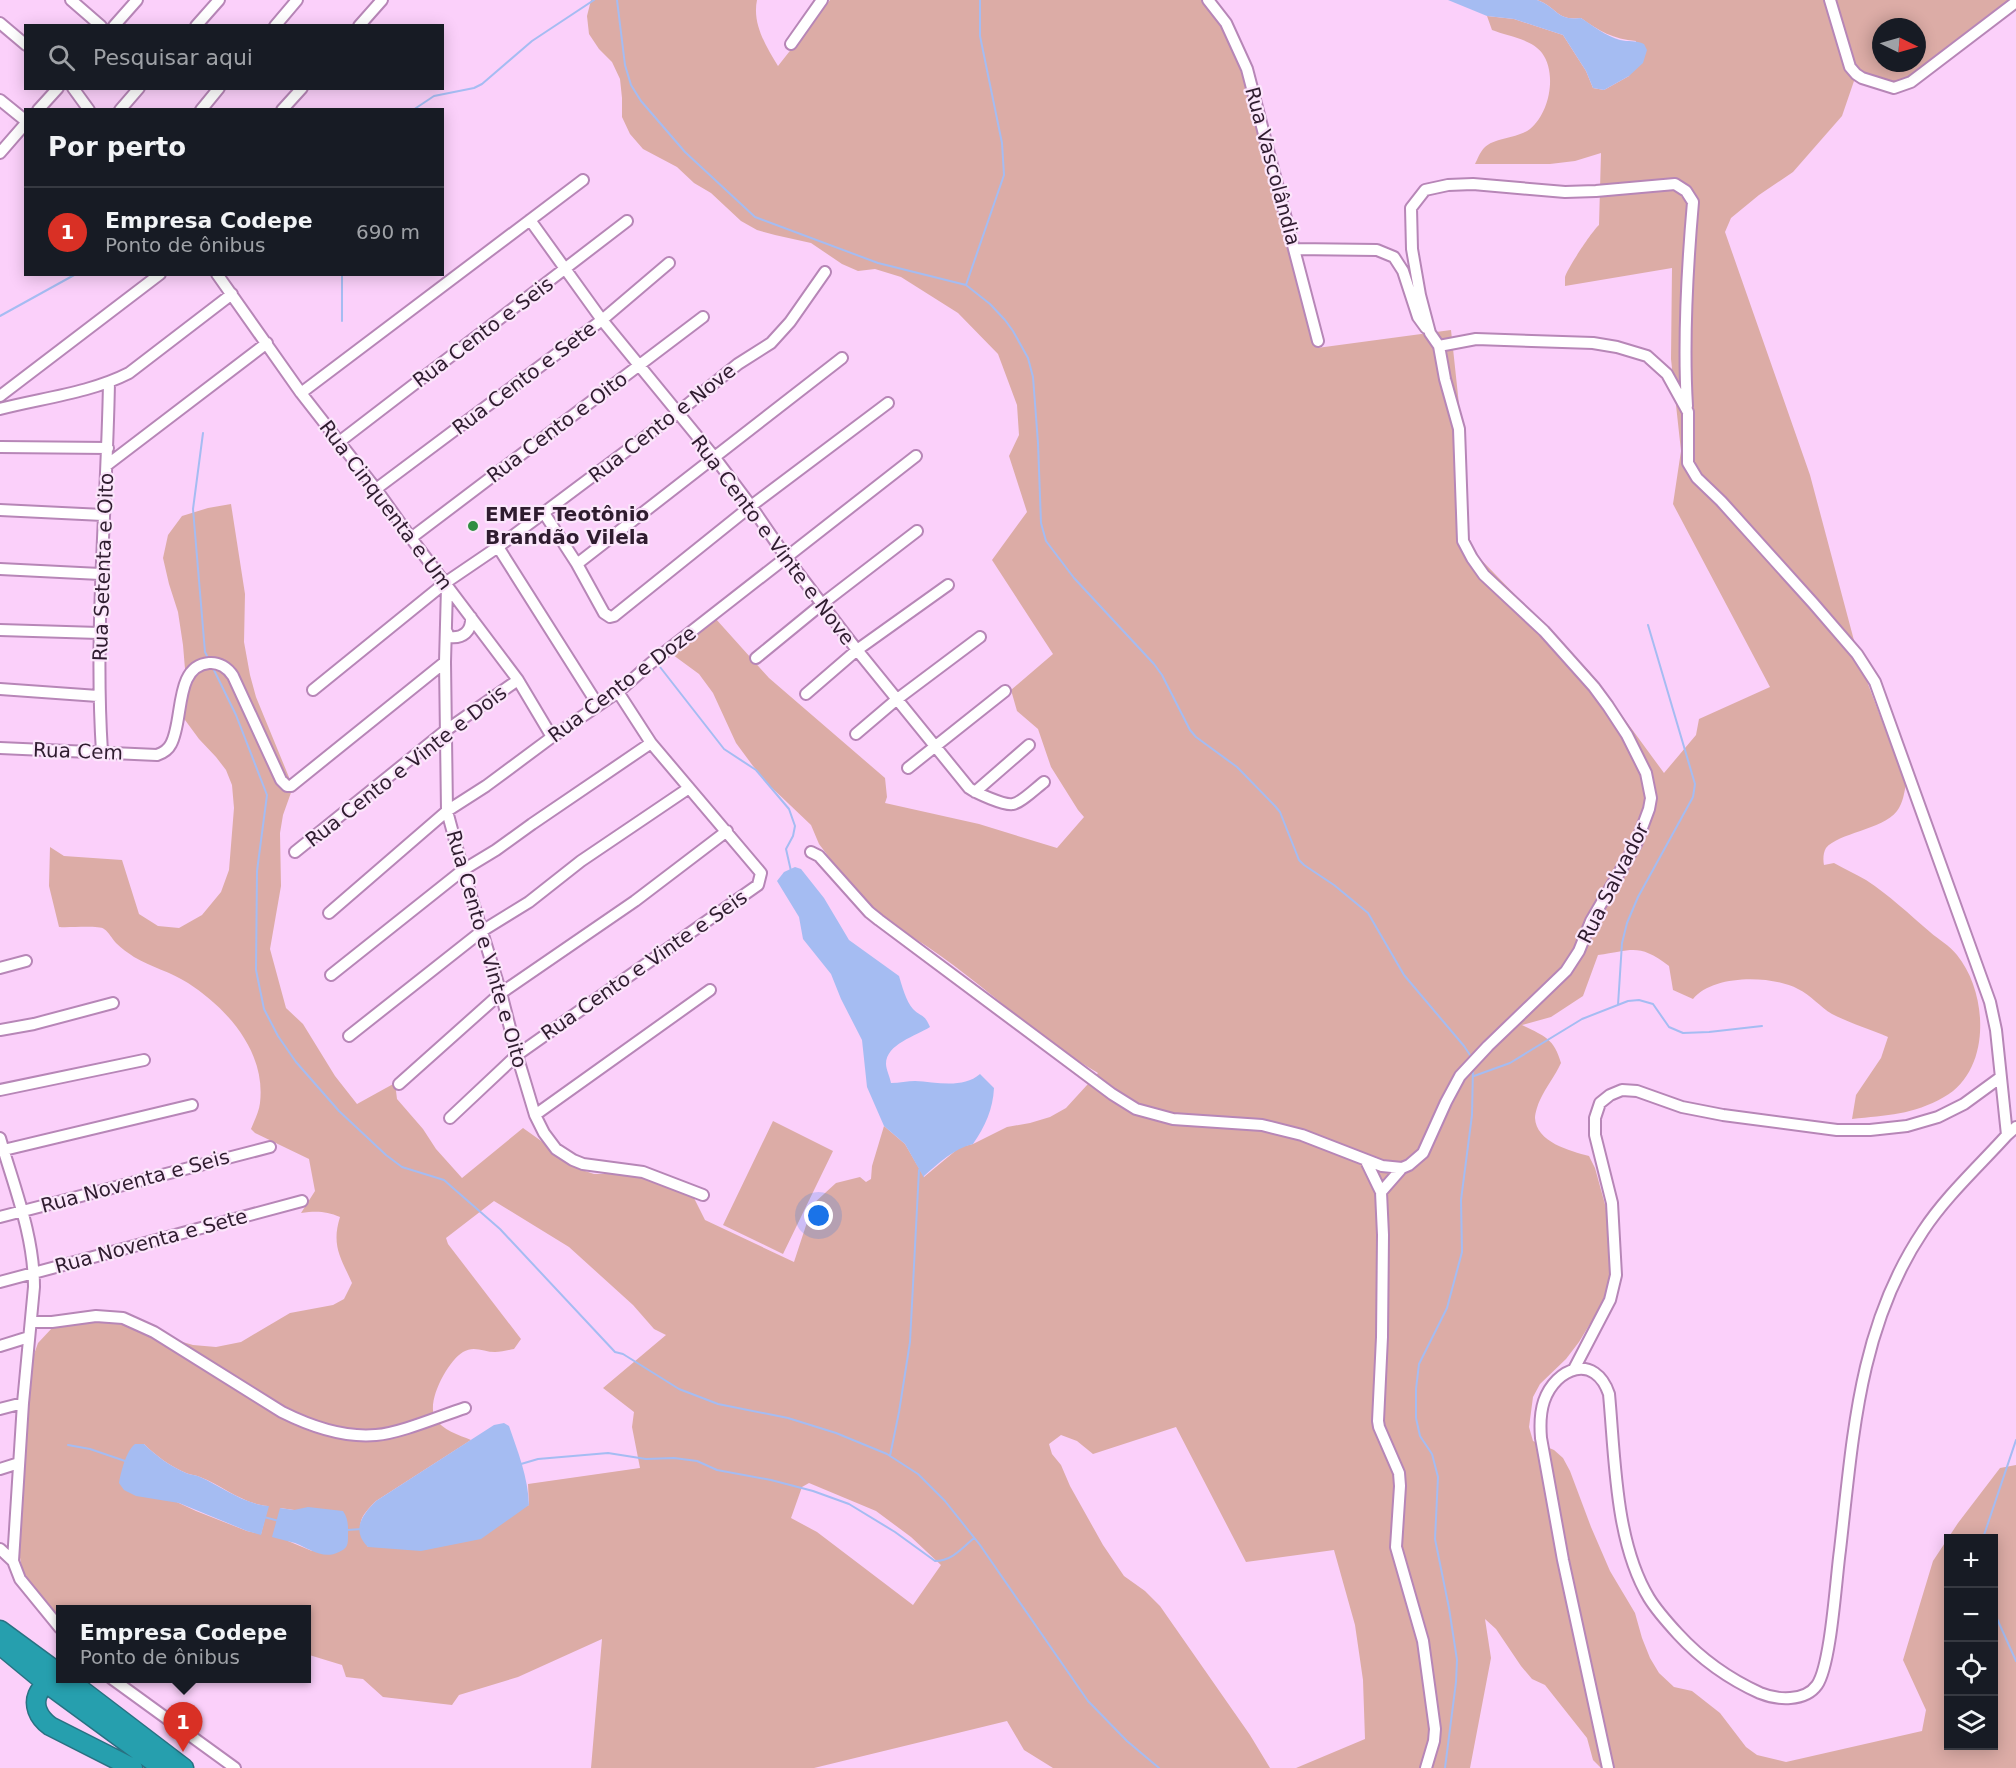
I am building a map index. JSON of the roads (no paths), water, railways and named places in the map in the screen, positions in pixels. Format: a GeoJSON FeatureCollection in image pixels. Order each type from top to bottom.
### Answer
{"type":"FeatureCollection","features":[{"type":"Feature","properties":{"kind":"highway"},"geometry":{"type":"LineString","coordinates":[[0,1630],[56,1676]]}},
{"type":"Feature","properties":{"kind":"highway"},"geometry":{"type":"LineString","coordinates":[[0,1645],[56,1677]]}},
{"type":"Feature","properties":{"kind":"highway"},"geometry":{"type":"LineString","coordinates":[[56,1682],[38,1693],[36,1713],[42,1720],[133,1768]]}},
{"type":"Feature","properties":{"kind":"highway"},"geometry":{"type":"LineString","coordinates":[[65,1683],[162,1768]]}},
{"type":"Feature","properties":{"kind":"highway"},"geometry":{"type":"LineString","coordinates":[[66,1683],[184,1768]]}},
{"type":"Feature","properties":{"kind":"street"},"geometry":{"type":"LineString","coordinates":[[71,0],[99,24]]}},
{"type":"Feature","properties":{"kind":"street"},"geometry":{"type":"LineString","coordinates":[[116,24],[137,0]]}},
{"type":"Feature","properties":{"kind":"street"},"geometry":{"type":"LineString","coordinates":[[198,24],[219,0]]}},
{"type":"Feature","properties":{"kind":"street"},"geometry":{"type":"LineString","coordinates":[[276,24],[297,0]]}},
{"type":"Feature","properties":{"kind":"street"},"geometry":{"type":"LineString","coordinates":[[361,24],[382,0]]}},
{"type":"Feature","properties":{"kind":"street"},"geometry":{"type":"LineString","coordinates":[[790,44],[822,0]]}},
{"type":"Feature","properties":{"kind":"street","name":"Rua Vascolândia"},"geometry":{"type":"LineString","coordinates":[[1208,0],[1226,23],[1247,69],[1318,341]]}},
{"type":"Feature","properties":{"kind":"street"},"geometry":{"type":"LineString","coordinates":[[1830,0],[1850,67],[1862,78],[1894,88],[1911,82],[2016,2]]}},
{"type":"Feature","properties":{"kind":"street"},"geometry":{"type":"LineString","coordinates":[[0,23],[24,43]]}},
{"type":"Feature","properties":{"kind":"street"},"geometry":{"type":"LineString","coordinates":[[40,108],[56,90]]}},
{"type":"Feature","properties":{"kind":"street"},"geometry":{"type":"LineString","coordinates":[[74,90],[88,108]]}},
{"type":"Feature","properties":{"kind":"street"},"geometry":{"type":"LineString","coordinates":[[122,108],[137,90]]}},
{"type":"Feature","properties":{"kind":"street"},"geometry":{"type":"LineString","coordinates":[[203,108],[217,90]]}},
{"type":"Feature","properties":{"kind":"street"},"geometry":{"type":"LineString","coordinates":[[284,108],[300,90]]}},
{"type":"Feature","properties":{"kind":"street"},"geometry":{"type":"LineString","coordinates":[[0,100],[24,120]]}},
{"type":"Feature","properties":{"kind":"street"},"geometry":{"type":"LineString","coordinates":[[0,153],[24,124]]}},
{"type":"Feature","properties":{"kind":"street"},"geometry":{"type":"LineString","coordinates":[[301,393],[583,180]]}},
{"type":"Feature","properties":{"kind":"street"},"geometry":{"type":"LineString","coordinates":[[1430,333],[1420,295],[1412,249],[1411,208],[1425,190],[1448,185],[1473,184],[1565,192],[1675,184],[1686,191],[1693,202],[1685,312],[1688,463],[1697,478],[1721,501],[1857,654],[1875,682],[1990,1002],[1996,1030],[2007,1135]]}},
{"type":"Feature","properties":{"kind":"street","name":"Rua Cento e Vinte e Nove"},"geometry":{"type":"LineString","coordinates":[[530,220],[602,320],[752,506],[786,557],[856,650],[969,788],[1009,804],[1015,804],[1044,782]]}},
{"type":"Feature","properties":{"kind":"street","name":"Rua Cento e Seis"},"geometry":{"type":"LineString","coordinates":[[339,442],[627,221]]}},
{"type":"Feature","properties":{"kind":"street"},"geometry":{"type":"LineString","coordinates":[[1294,249],[1377,250],[1394,257],[1403,271],[1418,317],[1439,346],[1476,339],[1593,344],[1617,347],[1647,356],[1667,374],[1688,412]]}},
{"type":"Feature","properties":{"kind":"street","name":"Rua Cento e Sete"},"geometry":{"type":"LineString","coordinates":[[376,489],[602,320],[669,263]]}},
{"type":"Feature","properties":{"kind":"street","name":"Rua Cento e Nove"},"geometry":{"type":"LineString","coordinates":[[313,690],[446,585],[677,413],[738,364],[771,343],[790,322],[825,272]]}},
{"type":"Feature","properties":{"kind":"street"},"geometry":{"type":"LineString","coordinates":[[0,396],[157,276]]}},
{"type":"Feature","properties":{"kind":"street","name":"Rua Cinquenta e Um"},"geometry":{"type":"LineString","coordinates":[[218,276],[301,393],[376,489],[518,680],[552,737]]}},
{"type":"Feature","properties":{"kind":"street"},"geometry":{"type":"LineString","coordinates":[[0,409],[108,382],[129,373],[232,294]]}},
{"type":"Feature","properties":{"kind":"street","name":"Rua Cento e Oito"},"geometry":{"type":"LineString","coordinates":[[411,538],[703,317]]}},
{"type":"Feature","properties":{"kind":"street"},"geometry":{"type":"LineString","coordinates":[[107,465],[267,343]]}},
{"type":"Feature","properties":{"kind":"street","name":"Rua Salvador"},"geometry":{"type":"LineString","coordinates":[[1381,1192],[1402,1168],[1423,1154],[1456,1082],[1488,1046],[1556,982],[1572,962],[1592,921],[1631,855],[1645,823],[1651,798],[1646,773],[1627,735],[1608,706],[1544,631],[1502,593],[1472,558],[1463,541],[1459,429],[1445,379],[1439,346]]}},
{"type":"Feature","properties":{"kind":"street"},"geometry":{"type":"LineString","coordinates":[[577,564],[842,358]]}},
{"type":"Feature","properties":{"kind":"street","name":"Rua Setenta e Oito"},"geometry":{"type":"LineString","coordinates":[[102,752],[98,696],[99,633],[100,574],[108,448],[108,382]]}},
{"type":"Feature","properties":{"kind":"street"},"geometry":{"type":"LineString","coordinates":[[544,513],[577,564],[604,613],[610,617],[617,615],[752,506],[888,403]]}},
{"type":"Feature","properties":{"kind":"street"},"geometry":{"type":"LineString","coordinates":[[0,447],[108,448]]}},
{"type":"Feature","properties":{"kind":"street","name":"Rua Cento e Doze"},"geometry":{"type":"LineString","coordinates":[[329,913],[447,811],[618,692],[651,663],[916,456]]}},
{"type":"Feature","properties":{"kind":"street"},"geometry":{"type":"LineString","coordinates":[[0,510],[103,515]]}},
{"type":"Feature","properties":{"kind":"street"},"geometry":{"type":"LineString","coordinates":[[756,658],[917,531]]}},
{"type":"Feature","properties":{"kind":"street"},"geometry":{"type":"LineString","coordinates":[[498,547],[598,705]]}},
{"type":"Feature","properties":{"kind":"street"},"geometry":{"type":"LineString","coordinates":[[0,569],[100,574]]}},
{"type":"Feature","properties":{"kind":"street","name":"Rua Cento e Vinte e Oito"},"geometry":{"type":"LineString","coordinates":[[446,585],[447,811],[535,1115],[544,1133],[556,1149],[573,1160],[583,1164],[643,1172],[703,1195]]}},
{"type":"Feature","properties":{"kind":"street"},"geometry":{"type":"LineString","coordinates":[[806,694],[856,650],[948,585]]}},
{"type":"Feature","properties":{"kind":"street"},"geometry":{"type":"LineString","coordinates":[[447,632],[454,638],[464,635],[470,627],[471,617]]}},
{"type":"Feature","properties":{"kind":"street"},"geometry":{"type":"LineString","coordinates":[[0,630],[99,633]]}},
{"type":"Feature","properties":{"kind":"street"},"geometry":{"type":"LineString","coordinates":[[856,734],[896,700],[980,637]]}},
{"type":"Feature","properties":{"kind":"street","name":"Rua Cem"},"geometry":{"type":"LineString","coordinates":[[0,748],[157,755],[164,753],[172,742],[189,674],[203,664],[213,663],[229,670],[233,676],[280,780],[287,786],[295,784],[445,662]]}},
{"type":"Feature","properties":{"kind":"street","name":"Rua Cento e Vinte e Dois"},"geometry":{"type":"LineString","coordinates":[[295,852],[446,731],[518,680]]}},
{"type":"Feature","properties":{"kind":"street"},"geometry":{"type":"LineString","coordinates":[[0,689],[98,696]]}},
{"type":"Feature","properties":{"kind":"street"},"geometry":{"type":"LineString","coordinates":[[908,768],[1005,691]]}},
{"type":"Feature","properties":{"kind":"street"},"geometry":{"type":"LineString","coordinates":[[399,1084],[501,993],[614,915],[727,831],[651,743],[618,692]]}},
{"type":"Feature","properties":{"kind":"street"},"geometry":{"type":"LineString","coordinates":[[331,975],[463,870],[496,850],[651,743]]}},
{"type":"Feature","properties":{"kind":"street"},"geometry":{"type":"LineString","coordinates":[[975,792],[1029,745]]}},
{"type":"Feature","properties":{"kind":"street"},"geometry":{"type":"LineString","coordinates":[[349,1036],[482,931],[529,902],[581,861],[689,788]]}},
{"type":"Feature","properties":{"kind":"street","name":"Rua Cento e Vinte e Seis"},"geometry":{"type":"LineString","coordinates":[[450,1118],[517,1055],[758,885],[761,873],[727,831]]}},
{"type":"Feature","properties":{"kind":"street"},"geometry":{"type":"LineString","coordinates":[[811,852],[819,856],[869,912],[1122,1101],[1136,1109],[1173,1119],[1262,1125],[1302,1134],[1382,1166],[1402,1168]]}},
{"type":"Feature","properties":{"kind":"street"},"geometry":{"type":"LineString","coordinates":[[0,968],[26,961]]}},
{"type":"Feature","properties":{"kind":"street"},"geometry":{"type":"LineString","coordinates":[[535,1115],[710,990]]}},
{"type":"Feature","properties":{"kind":"street"},"geometry":{"type":"LineString","coordinates":[[0,1030],[34,1024],[113,1003]]}},
{"type":"Feature","properties":{"kind":"street"},"geometry":{"type":"LineString","coordinates":[[0,1090],[144,1060]]}},
{"type":"Feature","properties":{"kind":"street"},"geometry":{"type":"LineString","coordinates":[[1574,1369],[1610,1300],[1616,1275],[1612,1203],[1595,1135],[1595,1118],[1600,1103],[1610,1095],[1622,1090],[1637,1091],[1682,1107],[1723,1115],[1837,1130],[1869,1130],[1907,1126],[1938,1117],[1964,1104],[2001,1077]]}},
{"type":"Feature","properties":{"kind":"street"},"geometry":{"type":"LineString","coordinates":[[2,1150],[192,1105]]}},
{"type":"Feature","properties":{"kind":"street"},"geometry":{"type":"LineString","coordinates":[[1608,1768],[1563,1560],[1541,1438],[1540,1422],[1545,1401],[1557,1380],[1574,1369],[1589,1369],[1605,1381],[1609,1394],[1621,1519],[1637,1575],[1658,1612],[1697,1655],[1750,1688],[1767,1695],[1784,1698],[1809,1693],[1815,1688],[1823,1673],[1858,1402],[1869,1348],[1886,1302],[1905,1261],[1924,1229],[2016,1127]]}},
{"type":"Feature","properties":{"kind":"street"},"geometry":{"type":"LineString","coordinates":[[0,1138],[22,1210],[34,1272],[22,1403],[13,1561],[20,1579],[56,1623]]}},
{"type":"Feature","properties":{"kind":"street","name":"Rua Noventa e Seis"},"geometry":{"type":"LineString","coordinates":[[0,1217],[270,1147]]}},
{"type":"Feature","properties":{"kind":"street"},"geometry":{"type":"LineString","coordinates":[[1366,1161],[1381,1192],[1383,1235],[1378,1420],[1399,1473],[1396,1547],[1424,1647],[1435,1730],[1426,1768]]}},
{"type":"Feature","properties":{"kind":"street","name":"Rua Noventa e Sete"},"geometry":{"type":"LineString","coordinates":[[0,1282],[302,1201]]}},
{"type":"Feature","properties":{"kind":"street"},"geometry":{"type":"LineString","coordinates":[[31,1322],[52,1322],[96,1316],[123,1318],[154,1332],[282,1412],[299,1421],[336,1432],[376,1435],[465,1408]]}},
{"type":"Feature","properties":{"kind":"street"},"geometry":{"type":"LineString","coordinates":[[0,1346],[29,1337]]}},
{"type":"Feature","properties":{"kind":"street"},"geometry":{"type":"LineString","coordinates":[[0,1410],[22,1403]]}},
{"type":"Feature","properties":{"kind":"street"},"geometry":{"type":"LineString","coordinates":[[0,1469],[19,1463]]}},
{"type":"Feature","properties":{"kind":"street"},"geometry":{"type":"LineString","coordinates":[[0,1549],[13,1561]]}},
{"type":"Feature","properties":{"kind":"street"},"geometry":{"type":"LineString","coordinates":[[118,1683],[235,1768]]}},
{"type":"Feature","properties":{"kind":"water"},"geometry":{"type":"Polygon","coordinates":[[[1448,0],[1537,0],[1561,15],[1581,18],[1615,38],[1644,44],[1647,50],[1643,63],[1629,76],[1604,90],[1593,88],[1586,71],[1563,35],[1514,19],[1487,16],[1448,0]]]}},
{"type":"Feature","properties":{"kind":"water"},"geometry":{"type":"Polygon","coordinates":[[[795,867],[801,869],[824,898],[849,940],[899,976],[911,1006],[930,1027],[903,1041],[891,1051],[886,1064],[891,1083],[915,1081],[958,1083],[966,1082],[980,1074],[994,1088],[988,1118],[973,1144],[947,1157],[924,1178],[905,1144],[884,1126],[867,1087],[862,1040],[831,974],[803,939],[799,917],[777,881],[784,872],[795,867]]]}},
{"type":"Feature","properties":{"kind":"water"},"geometry":{"type":"Polygon","coordinates":[[[504,1423],[509,1426],[522,1465],[529,1505],[481,1539],[421,1551],[368,1547],[360,1535],[360,1523],[376,1501],[494,1425],[504,1423]]]}},
{"type":"Feature","properties":{"kind":"water"},"geometry":{"type":"Polygon","coordinates":[[[135,1444],[144,1444],[174,1467],[200,1477],[242,1499],[269,1506],[261,1535],[179,1503],[136,1496],[124,1490],[119,1483],[121,1473],[135,1444]]]}},
{"type":"Feature","properties":{"kind":"water"},"geometry":{"type":"Polygon","coordinates":[[[308,1507],[343,1511],[348,1527],[348,1543],[345,1548],[327,1555],[272,1537],[280,1508],[294,1510],[308,1507]]]}},
{"type":"Feature","properties":{"kind":"waterway"},"geometry":{"type":"LineString","coordinates":[[416,108],[434,96],[474,88],[482,84],[532,41],[594,0]]}},
{"type":"Feature","properties":{"kind":"waterway"},"geometry":{"type":"LineString","coordinates":[[617,0],[625,65],[631,85],[641,101],[685,152],[755,217],[878,263],[966,285],[990,304],[1005,320],[1028,358],[1033,377],[1041,523],[1046,541],[1074,578],[1154,664],[1196,737],[1237,767],[1280,812],[1299,860],[1368,913],[1404,975],[1472,1058]]}},
{"type":"Feature","properties":{"kind":"waterway"},"geometry":{"type":"LineString","coordinates":[[966,285],[1004,175],[1002,143],[980,36],[980,0]]}},
{"type":"Feature","properties":{"kind":"waterway"},"geometry":{"type":"LineString","coordinates":[[0,316],[72,276]]}},
{"type":"Feature","properties":{"kind":"waterway"},"geometry":{"type":"LineString","coordinates":[[342,276],[342,321]]}},
{"type":"Feature","properties":{"kind":"waterway"},"geometry":{"type":"LineString","coordinates":[[203,433],[193,509],[205,652],[208,658]]}},
{"type":"Feature","properties":{"kind":"waterway"},"geometry":{"type":"LineString","coordinates":[[1618,1005],[1622,943],[1627,923],[1638,897],[1693,797],[1695,784],[1648,625]]}},
{"type":"Feature","properties":{"kind":"waterway"},"geometry":{"type":"LineString","coordinates":[[212,666],[236,715],[267,795],[257,871],[256,970],[264,1009],[278,1036],[296,1062],[339,1111],[386,1155],[402,1167],[444,1180],[500,1229],[615,1352],[623,1354],[679,1389],[718,1404],[788,1418],[836,1433],[887,1454],[918,1474],[945,1501],[980,1545],[1088,1701],[1127,1741],[1159,1768]]}},
{"type":"Feature","properties":{"kind":"waterway"},"geometry":{"type":"LineString","coordinates":[[660,667],[724,749],[756,770],[789,809],[795,826],[786,849],[791,871]]}},
{"type":"Feature","properties":{"kind":"waterway"},"geometry":{"type":"LineString","coordinates":[[1474,1076],[1510,1063],[1582,1019],[1628,1001],[1639,1000],[1653,1004],[1669,1027],[1683,1033],[1762,1026]]}},
{"type":"Feature","properties":{"kind":"waterway"},"geometry":{"type":"LineString","coordinates":[[1445,1768],[1457,1660],[1435,1539],[1438,1477],[1432,1454],[1420,1436],[1416,1418],[1416,1389],[1419,1364],[1447,1308],[1462,1252],[1461,1200],[1472,1115],[1473,1067]]}},
{"type":"Feature","properties":{"kind":"waterway"},"geometry":{"type":"LineString","coordinates":[[890,1456],[910,1342],[919,1170]]}},
{"type":"Feature","properties":{"kind":"waterway"},"geometry":{"type":"LineString","coordinates":[[1984,1534],[2016,1440]]}},
{"type":"Feature","properties":{"kind":"waterway"},"geometry":{"type":"LineString","coordinates":[[68,1445],[90,1449],[128,1462]]}},
{"type":"Feature","properties":{"kind":"waterway"},"geometry":{"type":"LineString","coordinates":[[521,1464],[538,1459],[608,1453],[646,1459],[674,1458],[697,1461],[717,1470],[771,1480],[813,1491],[849,1504],[895,1532],[935,1561],[947,1559],[974,1538]]}},
{"type":"Feature","properties":{"kind":"waterway"},"geometry":{"type":"LineString","coordinates":[[264,1517],[279,1521]]}},
{"type":"Feature","properties":{"kind":"waterway"},"geometry":{"type":"LineString","coordinates":[[347,1530],[362,1529]]}},
{"type":"Feature","properties":{"kind":"waterway"},"geometry":{"type":"LineString","coordinates":[[1998,1621],[2016,1661]]}},
{"type":"Feature","properties":{"kind":"place","name":"EMEF Teotônio Brandão Vilela"},"geometry":{"type":"Point","coordinates":[473,526]}},
{"type":"Feature","properties":{"kind":"place","name":"Empresa Codepe"},"geometry":{"type":"Point","coordinates":[183,1752]}}]}
